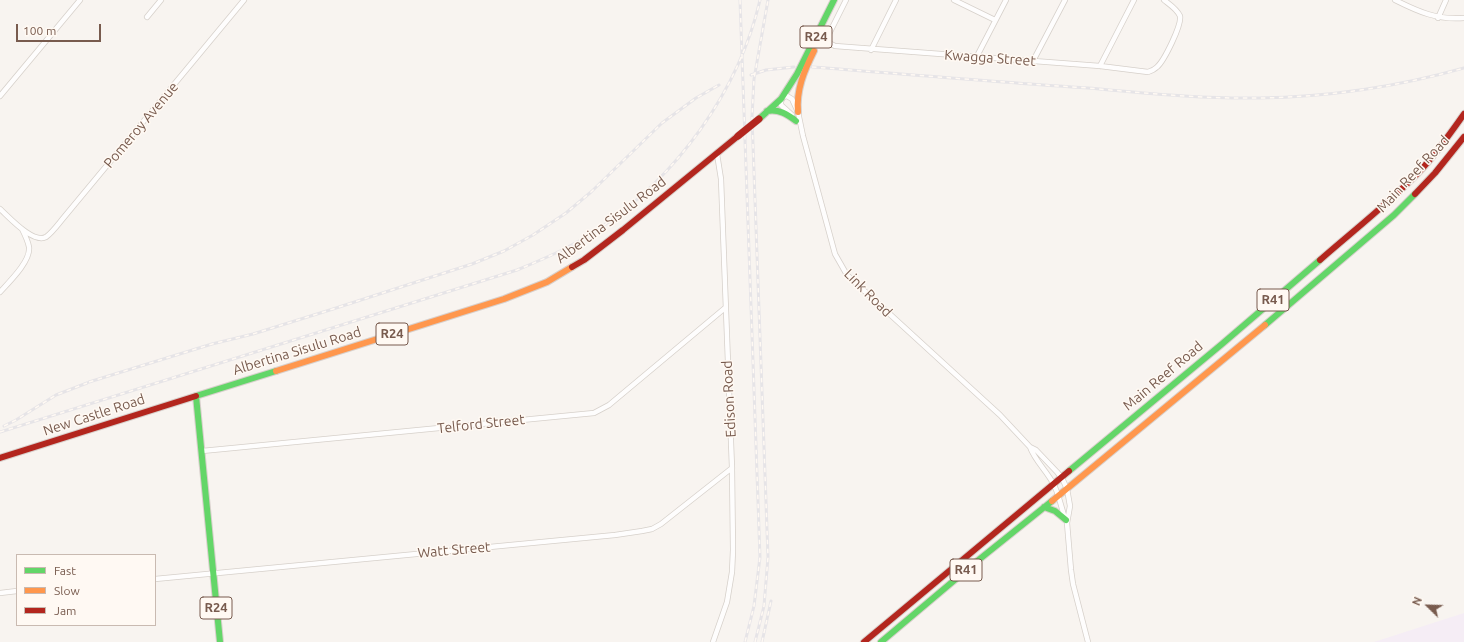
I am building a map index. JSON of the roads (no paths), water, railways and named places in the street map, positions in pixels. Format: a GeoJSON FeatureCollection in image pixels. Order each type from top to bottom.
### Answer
{"type":"FeatureCollection","features":[{"type":"Feature","properties":{"kind":"main road","name":"Albertina Sisulu Road"},"geometry":{"type":"LineString","coordinates":[[196,396],[504,299],[533,288],[570,269],[600,248],[717,154],[767,112],[781,98],[797,74],[834,0]]}},
{"type":"Feature","properties":{"kind":"main road"},"geometry":{"type":"LineString","coordinates":[[798,112],[797,97],[799,85],[814,50],[825,17]]}},
{"type":"Feature","properties":{"kind":"main road"},"geometry":{"type":"LineString","coordinates":[[767,112],[775,110],[788,114],[796,121]]}},
{"type":"Feature","properties":{"kind":"main road","name":"Main Reef Road"},"geometry":{"type":"LineString","coordinates":[[864,642],[1054,485],[1384,205],[1419,172],[1437,152],[1464,114]]}},
{"type":"Feature","properties":{"kind":"main road","name":"Main Reef Road"},"geometry":{"type":"LineString","coordinates":[[881,642],[976,562],[1068,489],[1265,325],[1394,215],[1435,173],[1464,137]]}},
{"type":"Feature","properties":{"kind":"main road"},"geometry":{"type":"LineString","coordinates":[[1279,295],[1288,305]]}},
{"type":"Feature","properties":{"kind":"main road"},"geometry":{"type":"LineString","coordinates":[[1256,314],[1265,325]]}},
{"type":"Feature","properties":{"kind":"main road","name":"R24"},"geometry":{"type":"LineString","coordinates":[[196,396],[220,642]]}},
{"type":"Feature","properties":{"kind":"main road","name":"New Castle Road"},"geometry":{"type":"LineString","coordinates":[[0,458],[196,396]]}},
{"type":"Feature","properties":{"kind":"main road"},"geometry":{"type":"LineString","coordinates":[[1044,507],[1055,511],[1066,521]]}},
{"type":"Feature","properties":{"kind":"street"},"geometry":{"type":"LineString","coordinates":[[0,96],[80,0]]}},
{"type":"Feature","properties":{"kind":"street"},"geometry":{"type":"LineString","coordinates":[[147,17],[161,0]]}},
{"type":"Feature","properties":{"kind":"street","name":"Pomeroy Avenue"},"geometry":{"type":"LineString","coordinates":[[22,228],[37,238],[42,238],[51,232],[244,0]]}},
{"type":"Feature","properties":{"kind":"street","name":"Kwagga Street"},"geometry":{"type":"LineString","coordinates":[[846,0],[828,36],[827,41],[832,45],[871,50],[1100,66],[1148,72],[1154,70],[1160,64],[1180,21],[1178,12],[1164,0]]}},
{"type":"Feature","properties":{"kind":"street"},"geometry":{"type":"LineString","coordinates":[[871,50],[896,0]]}},
{"type":"Feature","properties":{"kind":"street"},"geometry":{"type":"LineString","coordinates":[[954,0],[995,20]]}},
{"type":"Feature","properties":{"kind":"street"},"geometry":{"type":"LineString","coordinates":[[976,58],[1006,0]]}},
{"type":"Feature","properties":{"kind":"street"},"geometry":{"type":"LineString","coordinates":[[1033,61],[1065,0]]}},
{"type":"Feature","properties":{"kind":"street"},"geometry":{"type":"LineString","coordinates":[[1100,66],[1134,0]]}},
{"type":"Feature","properties":{"kind":"street"},"geometry":{"type":"LineString","coordinates":[[1395,0],[1438,18],[1464,18]]}},
{"type":"Feature","properties":{"kind":"street"},"geometry":{"type":"LineString","coordinates":[[1438,18],[1446,0]]}},
{"type":"Feature","properties":{"kind":"street","name":"Link Road"},"geometry":{"type":"LineString","coordinates":[[781,98],[787,96],[792,98],[798,112],[803,136],[835,254],[847,275],[1000,415],[1030,447],[1040,454],[1062,478],[1068,489]]}},
{"type":"Feature","properties":{"kind":"street"},"geometry":{"type":"LineString","coordinates":[[781,98],[781,105],[796,121],[803,136]]}},
{"type":"Feature","properties":{"kind":"street","name":"Edison Road"},"geometry":{"type":"LineString","coordinates":[[713,642],[728,602],[732,572],[732,468],[721,179],[717,154]]}},
{"type":"Feature","properties":{"kind":"street"},"geometry":{"type":"LineString","coordinates":[[0,209],[22,228],[29,248],[29,256],[0,292]]}},
{"type":"Feature","properties":{"kind":"street","name":"Telford Street"},"geometry":{"type":"LineString","coordinates":[[202,452],[594,413],[609,405],[725,308]]}},
{"type":"Feature","properties":{"kind":"street","name":"Link Road"},"geometry":{"type":"LineString","coordinates":[[1030,447],[1032,453],[1054,485],[1059,496],[1066,521]]}},
{"type":"Feature","properties":{"kind":"street","name":"Watt Street"},"geometry":{"type":"LineString","coordinates":[[156,579],[615,535],[642,531],[652,529],[661,524],[732,468]]}},
{"type":"Feature","properties":{"kind":"street"},"geometry":{"type":"LineString","coordinates":[[1068,489],[1070,506],[1066,521],[1073,584],[1088,642]]}},
{"type":"Feature","properties":{"kind":"street"},"geometry":{"type":"LineString","coordinates":[[0,593],[16,591]]}},
{"type":"Feature","properties":{"kind":"railway"},"geometry":{"type":"LineString","coordinates":[[740,0],[760,557],[754,606],[745,642]]}},
{"type":"Feature","properties":{"kind":"railway"},"geometry":{"type":"LineString","coordinates":[[0,432],[517,270],[570,246],[600,228],[628,207],[655,183],[679,157],[701,129],[737,67],[750,34],[760,0]]}},
{"type":"Feature","properties":{"kind":"railway"},"geometry":{"type":"LineString","coordinates":[[755,642],[764,606],[768,557],[752,117],[754,79],[768,0]]}},
{"type":"Feature","properties":{"kind":"railway"},"geometry":{"type":"LineString","coordinates":[[751,75],[766,70],[794,67]]}},
{"type":"Feature","properties":{"kind":"railway"},"geometry":{"type":"LineString","coordinates":[[812,67],[1216,98],[1311,96],[1363,90],[1414,81],[1464,68]]}},
{"type":"Feature","properties":{"kind":"railway"},"geometry":{"type":"LineString","coordinates":[[89,382],[333,309],[472,264],[504,251],[533,235],[566,213],[591,192],[662,123],[696,98],[719,85]]}},
{"type":"Feature","properties":{"kind":"railway"},"geometry":{"type":"LineString","coordinates":[[4,426],[56,395],[87,383]]}},
{"type":"Feature","properties":{"kind":"railway"},"geometry":{"type":"LineString","coordinates":[[762,642],[771,601]]}}]}
